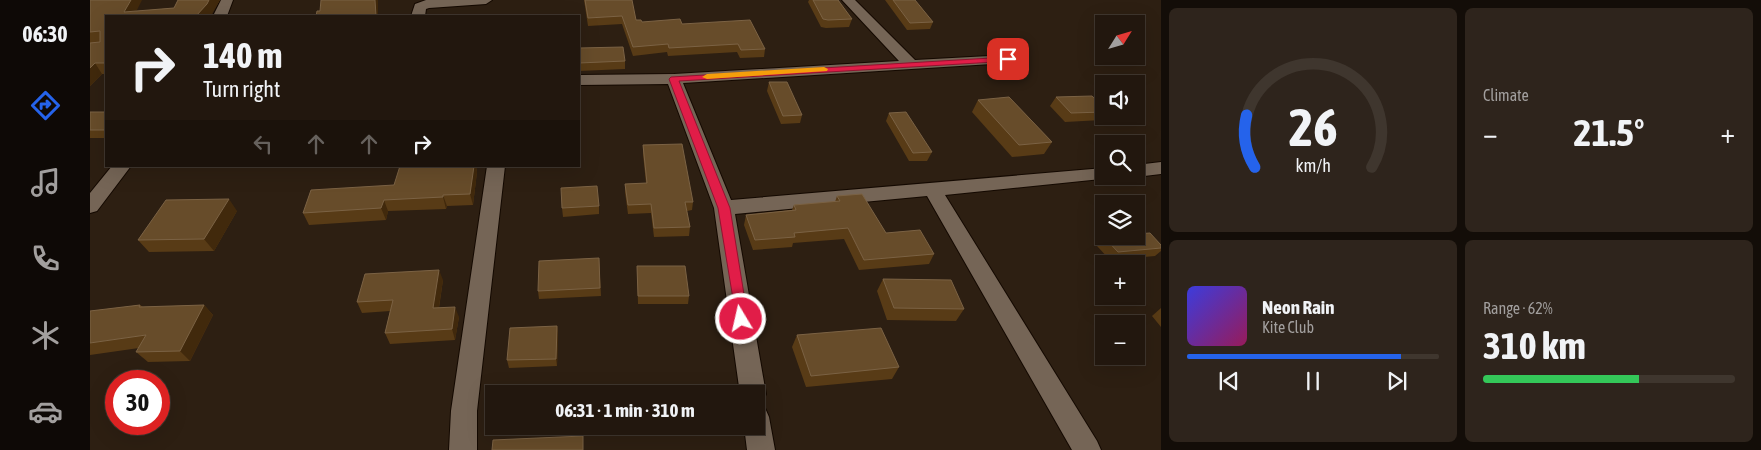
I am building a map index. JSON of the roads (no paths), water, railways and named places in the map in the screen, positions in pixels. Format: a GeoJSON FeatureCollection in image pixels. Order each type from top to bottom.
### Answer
{"type":"FeatureCollection","features":[{"type":"Feature","properties":{"kind":"street"},"geometry":{"type":"LineString","coordinates":[[220,15],[227,0]]}},
{"type":"Feature","properties":{"kind":"street"},"geometry":{"type":"LineString","coordinates":[[418,15],[420,7],[426,4],[486,0]]}},
{"type":"Feature","properties":{"kind":"street"},"geometry":{"type":"LineString","coordinates":[[848,0],[911,65]]}},
{"type":"Feature","properties":{"kind":"street"},"geometry":{"type":"LineString","coordinates":[[580,80],[674,79],[1008,59]]}},
{"type":"Feature","properties":{"kind":"street"},"geometry":{"type":"LineString","coordinates":[[674,79],[724,208],[752,385]]}},
{"type":"Feature","properties":{"kind":"street"},"geometry":{"type":"LineString","coordinates":[[90,206],[121,167]]}},
{"type":"Feature","properties":{"kind":"street"},"geometry":{"type":"LineString","coordinates":[[464,450],[464,411],[496,167]]}},
{"type":"Feature","properties":{"kind":"street"},"geometry":{"type":"LineString","coordinates":[[1145,170],[1161,168]]}},
{"type":"Feature","properties":{"kind":"street"},"geometry":{"type":"LineString","coordinates":[[724,208],[1095,175]]}},
{"type":"Feature","properties":{"kind":"street"},"geometry":{"type":"LineString","coordinates":[[933,190],[1087,450]]}},
{"type":"Feature","properties":{"kind":"street"},"geometry":{"type":"LineString","coordinates":[[759,435],[761,450]]}}]}
